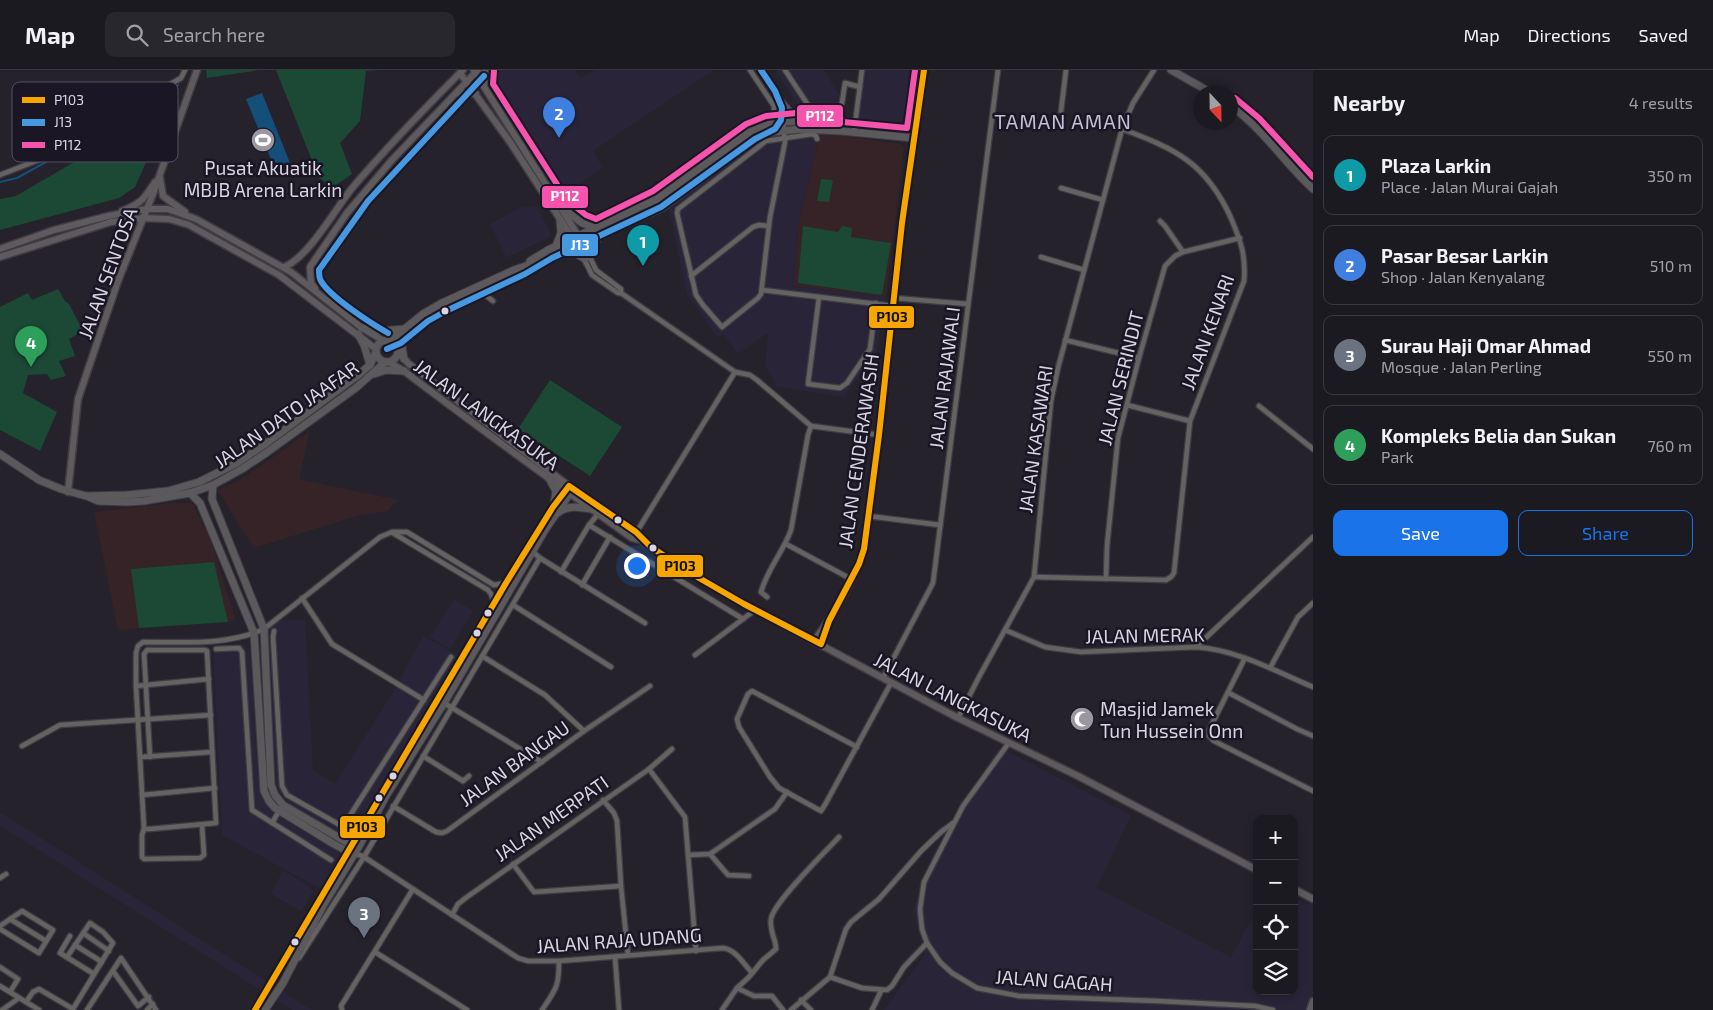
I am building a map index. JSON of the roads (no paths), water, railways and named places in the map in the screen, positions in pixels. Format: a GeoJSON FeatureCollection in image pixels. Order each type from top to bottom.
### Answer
{"type":"FeatureCollection","features":[{"type":"Feature","properties":{"kind":"main road","name":"JALAN SENTOSA"},"geometry":{"type":"LineString","coordinates":[[178,123],[197,70]]}},
{"type":"Feature","properties":{"kind":"main road"},"geometry":{"type":"LineString","coordinates":[[484,86],[485,70]]}},
{"type":"Feature","properties":{"kind":"main road","name":"JALAN CENDERAWASIH"},"geometry":{"type":"LineString","coordinates":[[814,641],[829,620],[859,564],[864,549],[879,435],[902,223],[924,70]]}},
{"type":"Feature","properties":{"kind":"main road"},"geometry":{"type":"LineString","coordinates":[[1171,70],[1198,85]]}},
{"type":"Feature","properties":{"kind":"main road"},"geometry":{"type":"LineString","coordinates":[[1180,70],[1206,85]]}},
{"type":"Feature","properties":{"kind":"main road"},"geometry":{"type":"LineString","coordinates":[[322,296],[311,284],[310,268],[312,263],[361,195],[475,71],[560,206],[580,244]]}},
{"type":"Feature","properties":{"kind":"main road"},"geometry":{"type":"LineString","coordinates":[[284,267],[301,257],[354,187],[404,129],[462,72],[542,189],[560,220],[576,237]]}},
{"type":"Feature","properties":{"kind":"main road"},"geometry":{"type":"LineString","coordinates":[[453,96],[462,92],[476,94]]}},
{"type":"Feature","properties":{"kind":"main road"},"geometry":{"type":"LineString","coordinates":[[781,102],[796,119],[841,131]]}},
{"type":"Feature","properties":{"kind":"main road"},"geometry":{"type":"LineString","coordinates":[[1238,106],[1255,120],[1313,184]]}},
{"type":"Feature","properties":{"kind":"main road"},"geometry":{"type":"LineString","coordinates":[[1238,110],[1264,134],[1298,175],[1313,189]]}},
{"type":"Feature","properties":{"kind":"main road"},"geometry":{"type":"LineString","coordinates":[[376,351],[380,343],[406,330],[423,314],[439,305],[521,266],[556,246],[656,199],[752,131],[768,124],[784,130],[805,121]]}},
{"type":"Feature","properties":{"kind":"main road"},"geometry":{"type":"LineString","coordinates":[[521,266],[546,259],[662,208],[763,133],[801,129],[914,138]]}},
{"type":"Feature","properties":{"kind":"main road","name":"JALAN SENTOSA"},"geometry":{"type":"LineString","coordinates":[[68,492],[78,400],[118,281],[164,162]]}},
{"type":"Feature","properties":{"kind":"main road"},"geometry":{"type":"LineString","coordinates":[[108,216],[137,205],[160,174]]}},
{"type":"Feature","properties":{"kind":"main road"},"geometry":{"type":"LineString","coordinates":[[160,174],[160,187],[163,196],[190,216],[301,278],[360,331],[376,351],[379,359],[387,362],[395,359],[406,330]]}},
{"type":"Feature","properties":{"kind":"main road"},"geometry":{"type":"LineString","coordinates":[[560,206],[582,223],[596,228]]}},
{"type":"Feature","properties":{"kind":"main road"},"geometry":{"type":"LineString","coordinates":[[0,249],[54,230],[108,216],[147,209],[168,209],[190,216]]}},
{"type":"Feature","properties":{"kind":"main road"},"geometry":{"type":"LineString","coordinates":[[0,257],[111,222],[143,218],[169,219],[189,226],[279,275],[360,331],[394,343],[398,351]]}},
{"type":"Feature","properties":{"kind":"main road"},"geometry":{"type":"LineString","coordinates":[[556,246],[561,233],[560,220]]}},
{"type":"Feature","properties":{"kind":"main road"},"geometry":{"type":"LineString","coordinates":[[567,249],[587,258],[598,236]]}},
{"type":"Feature","properties":{"kind":"main road"},"geometry":{"type":"LineString","coordinates":[[360,331],[406,330]]}},
{"type":"Feature","properties":{"kind":"main road"},"geometry":{"type":"LineString","coordinates":[[404,359],[402,347],[406,330]]}},
{"type":"Feature","properties":{"kind":"main road"},"geometry":{"type":"LineString","coordinates":[[360,331],[370,364]]}},
{"type":"Feature","properties":{"kind":"main road","name":"JALAN DATO JAAFAR"},"geometry":{"type":"LineString","coordinates":[[86,496],[168,491],[184,488],[219,474],[268,442],[342,387],[370,364],[376,351]]}},
{"type":"Feature","properties":{"kind":"main road","name":"JALAN LANGKASUKA"},"geometry":{"type":"LineString","coordinates":[[398,351],[404,359],[570,490],[682,568],[755,610],[891,683],[1008,744],[1078,776],[1253,868]]}},
{"type":"Feature","properties":{"kind":"main road","name":"JALAN DATO JAAFAR"},"geometry":{"type":"LineString","coordinates":[[0,454],[39,480],[68,492],[98,501],[127,502],[162,499],[190,493],[213,485],[242,469],[387,362]]}},
{"type":"Feature","properties":{"kind":"main road","name":"JALAN LANGKASUKA"},"geometry":{"type":"LineString","coordinates":[[387,362],[404,371],[487,434],[549,478],[570,490],[598,514],[634,535]]}},
{"type":"Feature","properties":{"kind":"main road"},"geometry":{"type":"LineString","coordinates":[[369,377],[386,370],[404,371]]}},
{"type":"Feature","properties":{"kind":"main road"},"geometry":{"type":"LineString","coordinates":[[549,478],[556,491],[553,507]]}},
{"type":"Feature","properties":{"kind":"main road"},"geometry":{"type":"LineString","coordinates":[[213,485],[212,499],[264,629],[271,785],[283,808]]}},
{"type":"Feature","properties":{"kind":"main road"},"geometry":{"type":"LineString","coordinates":[[255,1010],[356,852],[386,796],[444,703],[506,582],[553,507],[570,490]]}},
{"type":"Feature","properties":{"kind":"main road"},"geometry":{"type":"LineString","coordinates":[[265,1010],[284,982],[324,904],[356,852],[470,651],[570,490]]}},
{"type":"Feature","properties":{"kind":"main road"},"geometry":{"type":"LineString","coordinates":[[190,493],[200,502],[254,633],[264,791],[269,801],[283,808],[332,843],[356,852]]}},
{"type":"Feature","properties":{"kind":"main road"},"geometry":{"type":"LineString","coordinates":[[554,517],[566,508],[580,507],[591,509]]}},
{"type":"Feature","properties":{"kind":"main road","name":"JALAN CENDERAWASIH"},"geometry":{"type":"LineString","coordinates":[[821,644],[829,620]]}},
{"type":"Feature","properties":{"kind":"main road"},"geometry":{"type":"LineString","coordinates":[[1298,891],[1313,899]]}},
{"type":"Feature","properties":{"kind":"main road"},"geometry":{"type":"LineString","coordinates":[[1310,1010],[1313,1001]]}},
{"type":"Feature","properties":{"kind":"street"},"geometry":{"type":"LineString","coordinates":[[174,82],[181,78],[185,70]]}},
{"type":"Feature","properties":{"kind":"street"},"geometry":{"type":"LineString","coordinates":[[750,70],[774,106],[774,116],[768,124]]}},
{"type":"Feature","properties":{"kind":"street"},"geometry":{"type":"LineString","coordinates":[[673,200],[678,209],[677,213],[697,298],[722,327],[758,298],[762,290],[768,226],[784,130],[781,102],[763,70]]}},
{"type":"Feature","properties":{"kind":"street"},"geometry":{"type":"LineString","coordinates":[[785,70],[808,105],[814,107],[839,108],[842,103],[845,83],[860,87]]}},
{"type":"Feature","properties":{"kind":"street"},"geometry":{"type":"LineString","coordinates":[[854,132],[862,70]]}},
{"type":"Feature","properties":{"kind":"street","name":"JALAN RAJAWALI"},"geometry":{"type":"LineString","coordinates":[[882,678],[933,583],[998,70]]}},
{"type":"Feature","properties":{"kind":"street"},"geometry":{"type":"LineString","coordinates":[[1060,111],[1066,70]]}},
{"type":"Feature","properties":{"kind":"street","name":"JALAN KASAWARI"},"geometry":{"type":"LineString","coordinates":[[958,718],[1034,577],[1051,401],[1065,340],[1122,130],[1133,103],[1154,70]]}},
{"type":"Feature","properties":{"kind":"street"},"geometry":{"type":"LineString","coordinates":[[678,209],[763,143],[784,130],[812,134],[817,139]]}},
{"type":"Feature","properties":{"kind":"street","name":"JALAN KENARI"},"geometry":{"type":"LineString","coordinates":[[1106,579],[1166,580],[1174,573],[1190,421],[1244,281],[1245,264],[1240,238],[1213,185],[1193,164],[1159,143],[1122,130]]}},
{"type":"Feature","properties":{"kind":"street"},"geometry":{"type":"LineString","coordinates":[[0,175],[33,162]]}},
{"type":"Feature","properties":{"kind":"street"},"geometry":{"type":"LineString","coordinates":[[1061,188],[1103,200]]}},
{"type":"Feature","properties":{"kind":"street"},"geometry":{"type":"LineString","coordinates":[[1160,221],[1183,252]]}},
{"type":"Feature","properties":{"kind":"street"},"geometry":{"type":"LineString","coordinates":[[691,276],[753,227],[759,225],[768,226]]}},
{"type":"Feature","properties":{"kind":"street","name":"JALAN SERINDIT"},"geometry":{"type":"LineString","coordinates":[[1106,579],[1107,546],[1118,438],[1165,266],[1175,256],[1183,252],[1240,238]]}},
{"type":"Feature","properties":{"kind":"street"},"geometry":{"type":"LineString","coordinates":[[580,244],[596,270],[620,290],[621,293],[735,372],[750,375],[811,426],[879,435]]}},
{"type":"Feature","properties":{"kind":"street"},"geometry":{"type":"LineString","coordinates":[[1041,257],[1084,270]]}},
{"type":"Feature","properties":{"kind":"street"},"geometry":{"type":"LineString","coordinates":[[478,286],[481,292],[493,301]]}},
{"type":"Feature","properties":{"kind":"street"},"geometry":{"type":"LineString","coordinates":[[762,290],[893,306]]}},
{"type":"Feature","properties":{"kind":"street"},"geometry":{"type":"LineString","coordinates":[[819,297],[808,384],[840,388],[847,384],[870,350],[876,304]]}},
{"type":"Feature","properties":{"kind":"street"},"geometry":{"type":"LineString","coordinates":[[894,298],[968,304]]}},
{"type":"Feature","properties":{"kind":"street"},"geometry":{"type":"LineString","coordinates":[[1065,340],[1139,358]]}},
{"type":"Feature","properties":{"kind":"street"},"geometry":{"type":"LineString","coordinates":[[634,535],[735,372]]}},
{"type":"Feature","properties":{"kind":"street"},"geometry":{"type":"LineString","coordinates":[[1127,404],[1190,421]]}},
{"type":"Feature","properties":{"kind":"street"},"geometry":{"type":"LineString","coordinates":[[1259,406],[1313,448]]}},
{"type":"Feature","properties":{"kind":"street"},"geometry":{"type":"LineString","coordinates":[[767,597],[761,593],[763,585],[792,530],[811,426]]}},
{"type":"Feature","properties":{"kind":"street"},"geometry":{"type":"LineString","coordinates":[[561,572],[589,525],[598,514]]}},
{"type":"Feature","properties":{"kind":"street"},"geometry":{"type":"LineString","coordinates":[[868,516],[940,526]]}},
{"type":"Feature","properties":{"kind":"street"},"geometry":{"type":"LineString","coordinates":[[589,525],[743,620]]}},
{"type":"Feature","properties":{"kind":"street"},"geometry":{"type":"LineString","coordinates":[[392,532],[488,590],[495,603]]}},
{"type":"Feature","properties":{"kind":"street"},"geometry":{"type":"LineString","coordinates":[[202,825],[204,855],[200,858],[144,859],[142,857],[142,835],[144,828],[136,686],[136,652],[138,646],[143,642],[211,641],[240,638],[264,629],[380,537],[392,532],[407,532],[494,585],[506,582]]}},
{"type":"Feature","properties":{"kind":"street"},"geometry":{"type":"LineString","coordinates":[[582,585],[610,537]]}},
{"type":"Feature","properties":{"kind":"street"},"geometry":{"type":"LineString","coordinates":[[1196,647],[1313,537]]}},
{"type":"Feature","properties":{"kind":"street"},"geometry":{"type":"LineString","coordinates":[[786,544],[851,579]]}},
{"type":"Feature","properties":{"kind":"street"},"geometry":{"type":"LineString","coordinates":[[532,552],[561,572],[645,623]]}},
{"type":"Feature","properties":{"kind":"street"},"geometry":{"type":"LineString","coordinates":[[356,852],[393,806],[540,558]]}},
{"type":"Feature","properties":{"kind":"street"},"geometry":{"type":"LineString","coordinates":[[1034,577],[1106,579]]}},
{"type":"Feature","properties":{"kind":"street"},"geometry":{"type":"LineString","coordinates":[[302,598],[332,644],[424,700]]}},
{"type":"Feature","properties":{"kind":"street"},"geometry":{"type":"LineString","coordinates":[[1270,668],[1298,617],[1313,603]]}},
{"type":"Feature","properties":{"kind":"street"},"geometry":{"type":"LineString","coordinates":[[513,605],[611,667]]}},
{"type":"Feature","properties":{"kind":"street"},"geometry":{"type":"LineString","coordinates":[[695,655],[755,610]]}},
{"type":"Feature","properties":{"kind":"street","name":"JALAN MERAK"},"geometry":{"type":"LineString","coordinates":[[1005,630],[1045,647],[1081,652],[1208,648],[1244,658],[1313,687]]}},
{"type":"Feature","properties":{"kind":"street"},"geometry":{"type":"LineString","coordinates":[[274,631],[282,786],[287,795],[340,825],[344,824],[451,657]]}},
{"type":"Feature","properties":{"kind":"street"},"geometry":{"type":"LineString","coordinates":[[1206,638],[1208,648]]}},
{"type":"Feature","properties":{"kind":"street"},"geometry":{"type":"LineString","coordinates":[[216,649],[241,649],[251,804],[255,812],[331,860]]}},
{"type":"Feature","properties":{"kind":"street"},"geometry":{"type":"LineString","coordinates":[[144,828],[216,823],[207,651],[147,650],[144,654],[150,757]]}},
{"type":"Feature","properties":{"kind":"street"},"geometry":{"type":"LineString","coordinates":[[482,656],[545,695],[584,731]]}},
{"type":"Feature","properties":{"kind":"street"},"geometry":{"type":"LineString","coordinates":[[1244,658],[1229,693],[1209,730],[1209,736],[1214,741],[1313,791]]}},
{"type":"Feature","properties":{"kind":"street"},"geometry":{"type":"LineString","coordinates":[[136,686],[209,679]]}},
{"type":"Feature","properties":{"kind":"street"},"geometry":{"type":"LineString","coordinates":[[856,747],[752,692],[748,694],[738,716],[737,722],[739,727],[779,788],[821,811],[856,747],[891,683]]}},
{"type":"Feature","properties":{"kind":"street","name":"JALAN BANGAU"},"geometry":{"type":"LineString","coordinates":[[393,806],[436,832],[448,831],[584,731],[650,686]]}},
{"type":"Feature","properties":{"kind":"street"},"geometry":{"type":"LineString","coordinates":[[1229,693],[1313,736]]}},
{"type":"Feature","properties":{"kind":"street"},"geometry":{"type":"LineString","coordinates":[[267,703],[278,703]]}},
{"type":"Feature","properties":{"kind":"street"},"geometry":{"type":"LineString","coordinates":[[444,703],[452,706],[542,762]]}},
{"type":"Feature","properties":{"kind":"street"},"geometry":{"type":"LineString","coordinates":[[246,707],[259,707]]}},
{"type":"Feature","properties":{"kind":"street"},"geometry":{"type":"LineString","coordinates":[[22,746],[60,725],[211,715]]}},
{"type":"Feature","properties":{"kind":"street","name":"JALAN GAGAH"},"geometry":{"type":"LineString","coordinates":[[1008,744],[974,790],[954,823],[924,882],[920,920],[927,943],[940,962],[952,973],[977,988],[989,992],[1019,996],[1255,1006],[1273,1010]]}},
{"type":"Feature","properties":{"kind":"street","name":"JALAN MERPATI"},"geometry":{"type":"LineString","coordinates":[[452,915],[458,904],[467,897],[649,769],[672,749]]}},
{"type":"Feature","properties":{"kind":"street"},"geometry":{"type":"LineString","coordinates":[[141,758],[212,752]]}},
{"type":"Feature","properties":{"kind":"street"},"geometry":{"type":"LineString","coordinates":[[423,756],[463,781],[469,776]]}},
{"type":"Feature","properties":{"kind":"street"},"geometry":{"type":"LineString","coordinates":[[649,769],[685,817],[696,951]]}},
{"type":"Feature","properties":{"kind":"street"},"geometry":{"type":"LineString","coordinates":[[142,795],[215,788]]}},
{"type":"Feature","properties":{"kind":"street"},"geometry":{"type":"LineString","coordinates":[[688,855],[710,854],[775,809],[787,792]]}},
{"type":"Feature","properties":{"kind":"street"},"geometry":{"type":"LineString","coordinates":[[272,823],[291,797]]}},
{"type":"Feature","properties":{"kind":"street"},"geometry":{"type":"LineString","coordinates":[[603,800],[618,821],[621,886],[628,955]]}},
{"type":"Feature","properties":{"kind":"street"},"geometry":{"type":"LineString","coordinates":[[791,1010],[830,977],[846,929],[851,922],[879,899],[922,850],[941,832],[954,823]]}},
{"type":"Feature","properties":{"kind":"street"},"geometry":{"type":"LineString","coordinates":[[722,1010],[737,988],[776,949],[770,927],[772,913],[839,837]]}},
{"type":"Feature","properties":{"kind":"street","name":"JALAN RAJA UDANG"},"geometry":{"type":"LineString","coordinates":[[356,852],[518,958],[528,962],[727,949],[738,956],[752,973]]}},
{"type":"Feature","properties":{"kind":"street"},"geometry":{"type":"LineString","coordinates":[[710,854],[728,875],[749,876]]}},
{"type":"Feature","properties":{"kind":"street"},"geometry":{"type":"LineString","coordinates":[[512,864],[534,892],[621,886]]}},
{"type":"Feature","properties":{"kind":"street"},"geometry":{"type":"LineString","coordinates":[[0,878],[6,874]]}},
{"type":"Feature","properties":{"kind":"street"},"geometry":{"type":"LineString","coordinates":[[342,1008],[413,889]]}},
{"type":"Feature","properties":{"kind":"street"},"geometry":{"type":"LineString","coordinates":[[22,911],[53,930],[39,953],[0,928],[22,911]]}},
{"type":"Feature","properties":{"kind":"street"},"geometry":{"type":"LineString","coordinates":[[10,919],[46,941]]}},
{"type":"Feature","properties":{"kind":"street"},"geometry":{"type":"LineString","coordinates":[[26,1002],[33,992],[39,989],[72,1009],[113,943],[103,932],[90,923],[68,958]]}},
{"type":"Feature","properties":{"kind":"street"},"geometry":{"type":"LineString","coordinates":[[83,934],[109,951]]}},
{"type":"Feature","properties":{"kind":"street"},"geometry":{"type":"LineString","coordinates":[[70,936],[60,953],[94,974]]}},
{"type":"Feature","properties":{"kind":"street"},"geometry":{"type":"LineString","coordinates":[[830,977],[862,988],[887,990],[892,986],[904,967],[927,943]]}},
{"type":"Feature","properties":{"kind":"street"},"geometry":{"type":"LineString","coordinates":[[76,945],[102,962]]}},
{"type":"Feature","properties":{"kind":"street"},"geometry":{"type":"LineString","coordinates":[[375,952],[467,1010]]}},
{"type":"Feature","properties":{"kind":"street"},"geometry":{"type":"LineString","coordinates":[[615,956],[620,1010]]}},
{"type":"Feature","properties":{"kind":"street"},"geometry":{"type":"LineString","coordinates":[[87,1010],[121,958],[156,1010]]}},
{"type":"Feature","properties":{"kind":"street"},"geometry":{"type":"LineString","coordinates":[[542,1010],[559,980],[559,961]]}},
{"type":"Feature","properties":{"kind":"street"},"geometry":{"type":"LineString","coordinates":[[0,967],[18,979],[10,992]]}},
{"type":"Feature","properties":{"kind":"street"},"geometry":{"type":"LineString","coordinates":[[113,971],[138,1006],[149,998]]}},
{"type":"Feature","properties":{"kind":"street"},"geometry":{"type":"LineString","coordinates":[[0,986],[39,1010]]}},
{"type":"Feature","properties":{"kind":"street"},"geometry":{"type":"LineString","coordinates":[[737,988],[754,996],[772,996],[783,1010]]}},
{"type":"Feature","properties":{"kind":"street"},"geometry":{"type":"LineString","coordinates":[[872,1010],[881,991]]}},
{"type":"Feature","properties":{"kind":"street"},"geometry":{"type":"LineString","coordinates":[[2,1010],[19,998]]}},
{"type":"Feature","properties":{"kind":"street"},"geometry":{"type":"LineString","coordinates":[[801,1000],[811,1010]]}},
{"type":"Feature","properties":{"kind":"street"},"geometry":{"type":"LineString","coordinates":[[148,1010],[153,1004]]}},
{"type":"Feature","properties":{"kind":"water"},"geometry":{"type":"Polygon","coordinates":[[[262,93],[290,163],[275,169],[246,99],[262,93]]]}},
{"type":"Feature","properties":{"kind":"waterway"},"geometry":{"type":"LineString","coordinates":[[0,182],[17,178],[46,162]]}},
{"type":"Feature","properties":{"kind":"place","name":"Pasar Besar Larkin"},"geometry":{"type":"Point","coordinates":[559,138]}},
{"type":"Feature","properties":{"kind":"place","name":"Pusat Akuatik MBJB Arena Larkin"},"geometry":{"type":"Point","coordinates":[263,140]}},
{"type":"Feature","properties":{"kind":"place","name":"Plaza Larkin"},"geometry":{"type":"Point","coordinates":[643,266]}},
{"type":"Feature","properties":{"kind":"place","name":"Kompleks Belia dan Sukan"},"geometry":{"type":"Point","coordinates":[31,367]}},
{"type":"Feature","properties":{"kind":"place","name":"Masjid Jamek Tun Hussein Onn"},"geometry":{"type":"Point","coordinates":[1082,719]}},
{"type":"Feature","properties":{"kind":"place","name":"Surau Haji Omar Ahmad"},"geometry":{"type":"Point","coordinates":[364,938]}},
{"type":"Feature","properties":{"kind":"district","name":"TAMAN AMAN"},"geometry":{"type":"Point","coordinates":[1063,121]}}]}
